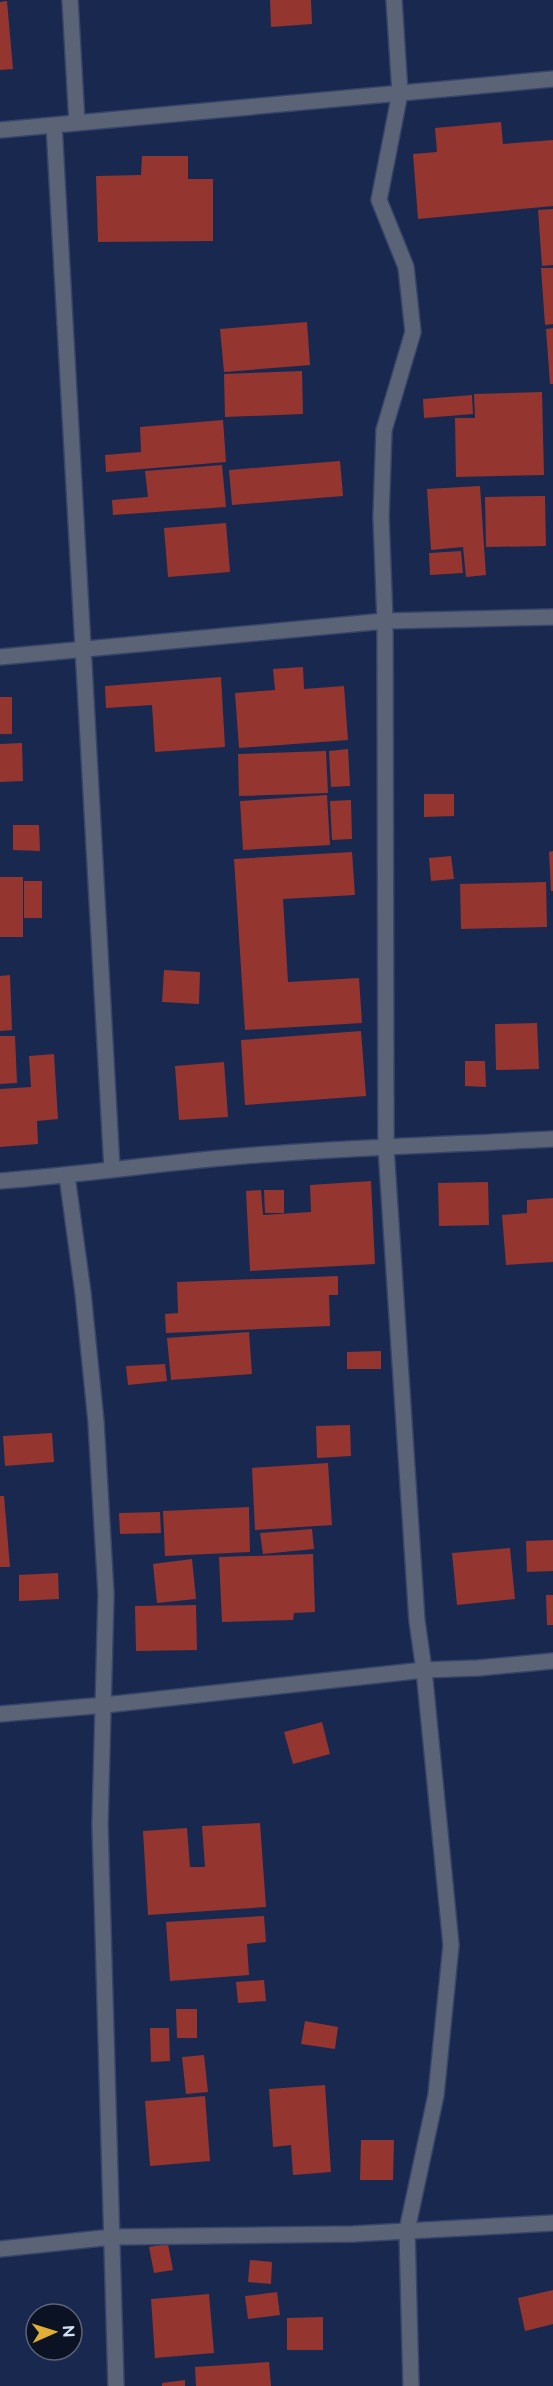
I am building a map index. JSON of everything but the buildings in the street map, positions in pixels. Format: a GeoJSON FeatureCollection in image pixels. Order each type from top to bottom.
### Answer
{"type":"FeatureCollection","features":[{"type":"Feature","properties":{"kind":"street"},"geometry":{"type":"LineString","coordinates":[[70,0],[77,123]]}},
{"type":"Feature","properties":{"kind":"street"},"geometry":{"type":"LineString","coordinates":[[394,0],[400,93],[379,200],[406,267],[413,332],[384,430],[381,517],[385,621],[386,1148],[417,1620],[452,1945],[436,2095],[407,2230],[411,2386]]}},
{"type":"Feature","properties":{"kind":"street"},"geometry":{"type":"LineString","coordinates":[[0,130],[553,79]]}},
{"type":"Feature","properties":{"kind":"street"},"geometry":{"type":"LineString","coordinates":[[54,125],[112,1169]]}},
{"type":"Feature","properties":{"kind":"street"},"geometry":{"type":"LineString","coordinates":[[0,657],[385,621],[553,616]]}},
{"type":"Feature","properties":{"kind":"street"},"geometry":{"type":"LineString","coordinates":[[0,1181],[271,1154],[553,1139]]}},
{"type":"Feature","properties":{"kind":"street"},"geometry":{"type":"LineString","coordinates":[[67,1176],[83,1293],[96,1422],[106,1594],[105,1706],[100,1824],[116,2386]]}},
{"type":"Feature","properties":{"kind":"street"},"geometry":{"type":"LineString","coordinates":[[0,1714],[105,1706],[424,1670],[553,1662]]}},
{"type":"Feature","properties":{"kind":"street"},"geometry":{"type":"LineString","coordinates":[[0,2249],[112,2236],[353,2234],[553,2223]]}}]}
